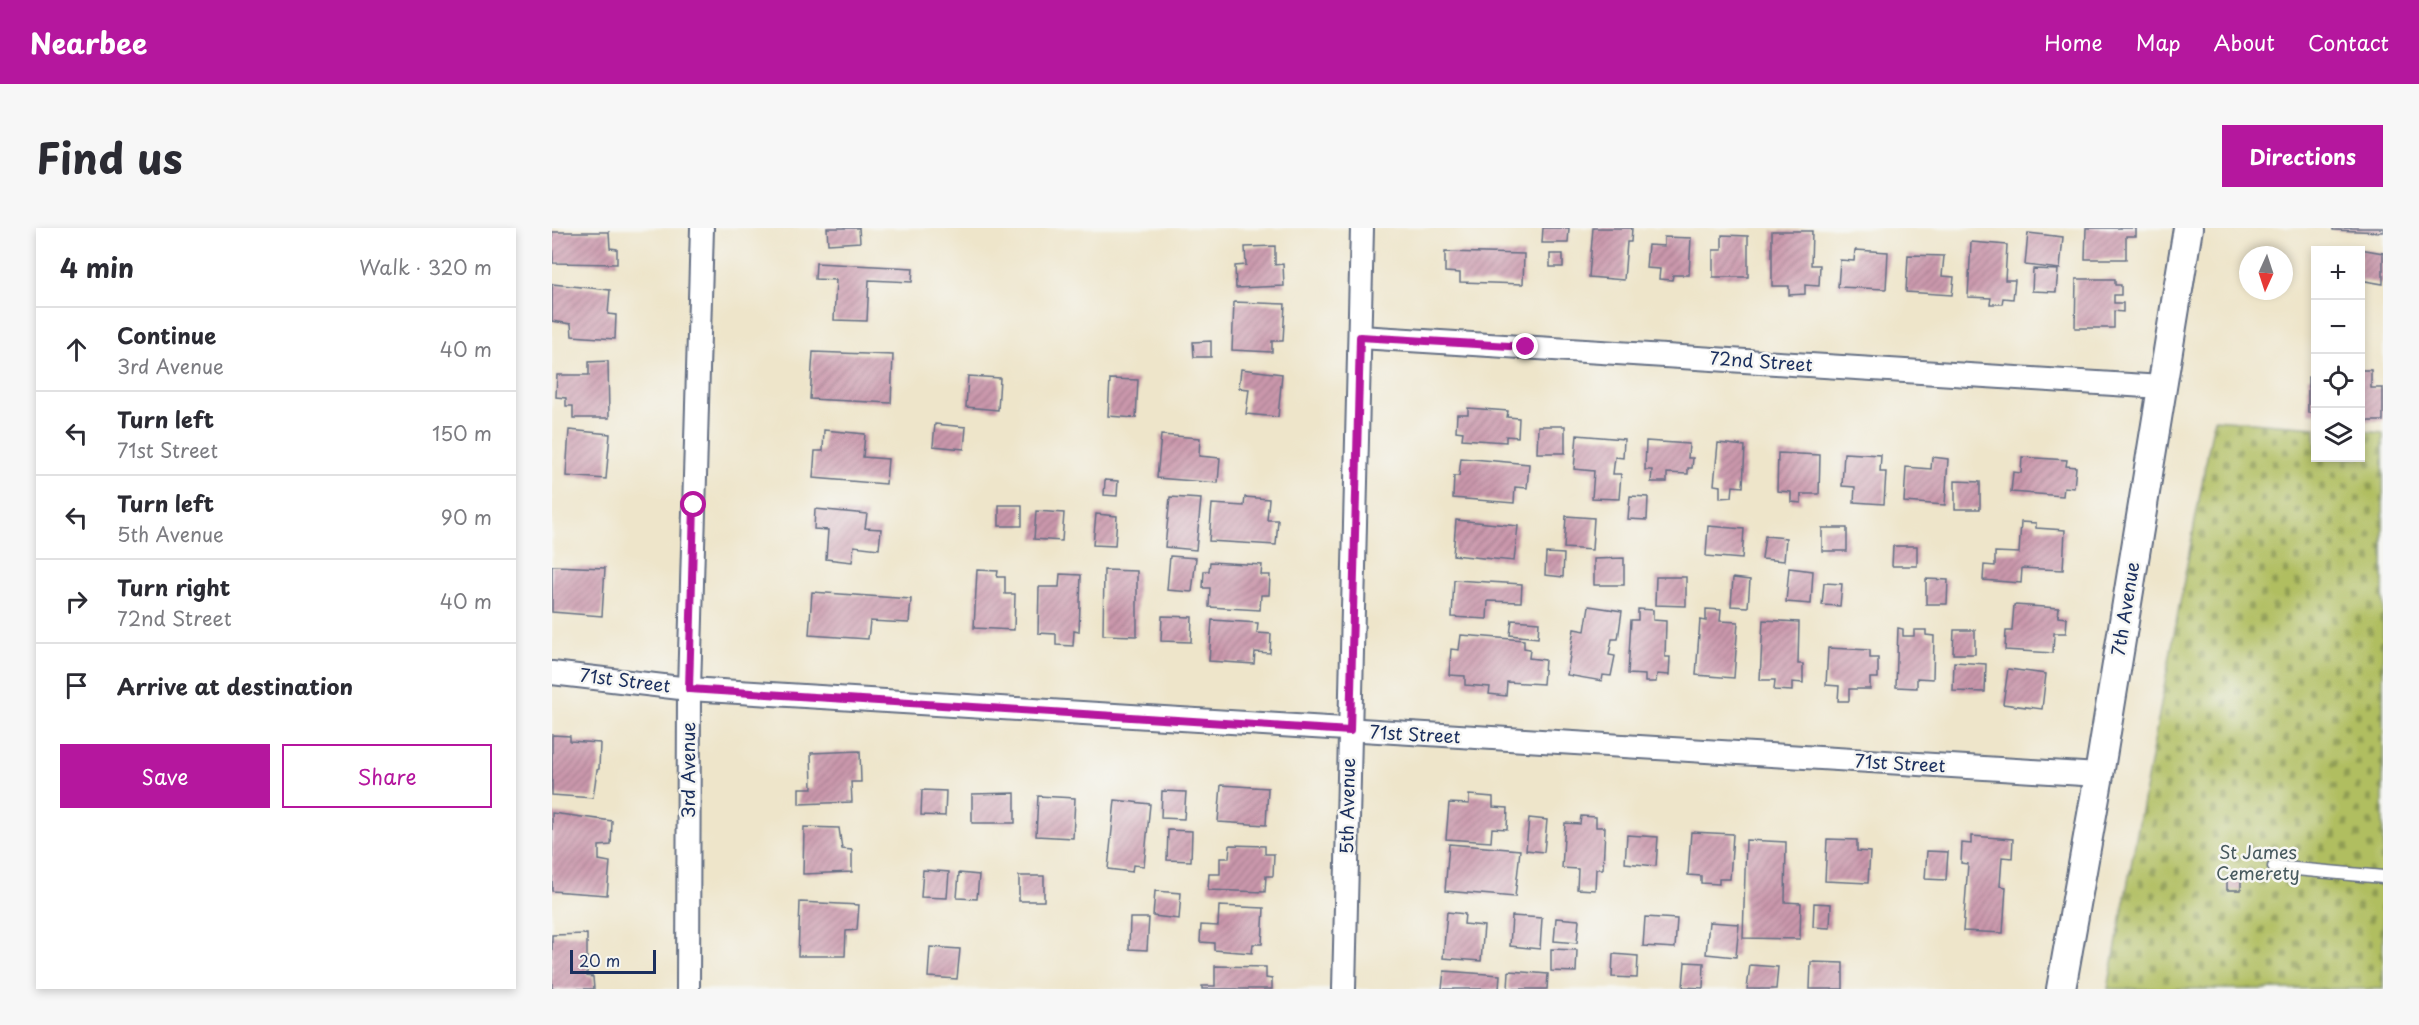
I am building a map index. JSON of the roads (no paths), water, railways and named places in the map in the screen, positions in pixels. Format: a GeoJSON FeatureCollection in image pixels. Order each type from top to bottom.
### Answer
{"type":"FeatureCollection","features":[{"type":"Feature","properties":{"kind":"street","name":"3rd Avenue"},"geometry":{"type":"LineString","coordinates":[[688,989],[689,689],[702,228]]}},
{"type":"Feature","properties":{"kind":"street","name":"5th Avenue"},"geometry":{"type":"LineString","coordinates":[[1344,989],[1362,228]]}},
{"type":"Feature","properties":{"kind":"street","name":"7th Avenue"},"geometry":{"type":"LineString","coordinates":[[2061,989],[2099,776],[2188,228]]}},
{"type":"Feature","properties":{"kind":"street","name":"72nd Street"},"geometry":{"type":"LineString","coordinates":[[1360,337],[2162,387]]}},
{"type":"Feature","properties":{"kind":"street","name":"71st Street"},"geometry":{"type":"LineString","coordinates":[[552,673],[689,689],[2099,776]]}},
{"type":"Feature","properties":{"kind":"lane"},"geometry":{"type":"LineString","coordinates":[[2274,867],[2383,877]]}},
{"type":"Feature","properties":{"kind":"park label","name":"St James Cemerety"},"geometry":{"type":"Point","coordinates":[2258,863]}}]}
